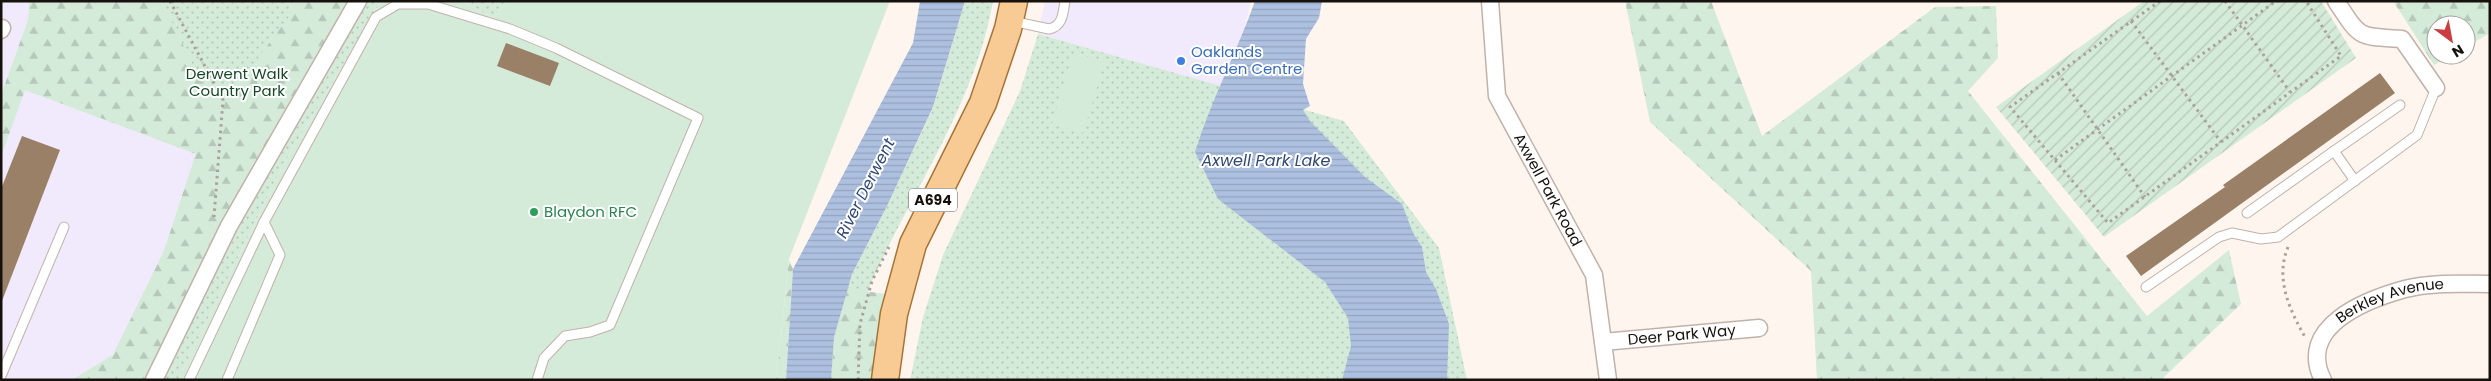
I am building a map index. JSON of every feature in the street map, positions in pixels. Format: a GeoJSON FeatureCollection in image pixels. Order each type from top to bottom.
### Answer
{"type":"FeatureCollection","features":[{"type":"Feature","properties":{"kind":"main road","name":"A694"},"geometry":{"type":"LineString","coordinates":[[885,380],[894,314],[913,244],[983,103],[1012,11]]}},
{"type":"Feature","properties":{"kind":"street"},"geometry":{"type":"LineString","coordinates":[[154,380],[229,226],[358,1]]}},
{"type":"Feature","properties":{"kind":"street","name":"Axwell Park Road"},"geometry":{"type":"LineString","coordinates":[[1490,1],[1497,96],[1594,275],[1608,380]]}},
{"type":"Feature","properties":{"kind":"street"},"geometry":{"type":"LineString","coordinates":[[2336,1],[2353,28],[2364,37],[2402,39],[2436,88]]}},
{"type":"Feature","properties":{"kind":"street","name":"Berkley Avenue"},"geometry":{"type":"LineString","coordinates":[[2316,358],[2318,344],[2325,330],[2338,318],[2369,301],[2406,289],[2452,283],[2490,284]]}},
{"type":"Feature","properties":{"kind":"street","name":"Deer Park Way"},"geometry":{"type":"LineString","coordinates":[[1603,342],[1759,328]]}},
{"type":"Feature","properties":{"kind":"street"},"geometry":{"type":"LineString","coordinates":[[2316,358],[2323,380]]}},
{"type":"Feature","properties":{"kind":"lane"},"geometry":{"type":"LineString","coordinates":[[1012,11],[1049,29],[1055,28],[1061,20],[1065,1]]}},
{"type":"Feature","properties":{"kind":"lane"},"geometry":{"type":"LineString","coordinates":[[189,379],[264,222],[376,16],[398,4],[428,4],[510,29],[556,48],[698,118],[610,325],[590,332],[565,336],[544,358],[537,380]]}},
{"type":"Feature","properties":{"kind":"lane"},"geometry":{"type":"LineString","coordinates":[[2146,287],[2219,237],[2232,233],[2261,239],[2278,237],[2417,135],[2436,88]]}},
{"type":"Feature","properties":{"kind":"lane"},"geometry":{"type":"LineString","coordinates":[[2247,213],[2400,104]]}},
{"type":"Feature","properties":{"kind":"lane"},"geometry":{"type":"LineString","coordinates":[[2334,151],[2355,181]]}},
{"type":"Feature","properties":{"kind":"lane"},"geometry":{"type":"LineString","coordinates":[[227,380],[280,255],[264,222]]}},
{"type":"Feature","properties":{"kind":"lane"},"geometry":{"type":"LineString","coordinates":[[1,376],[64,227]]}},
{"type":"Feature","properties":{"kind":"path"},"geometry":{"type":"LineString","coordinates":[[170,1],[223,100],[214,219]]}},
{"type":"Feature","properties":{"kind":"path"},"geometry":{"type":"LineString","coordinates":[[2160,1],[2010,107],[2108,224],[2340,56],[2306,1]]}},
{"type":"Feature","properties":{"kind":"path"},"geometry":{"type":"LineString","coordinates":[[2225,1],[2290,92]]}},
{"type":"Feature","properties":{"kind":"path"},"geometry":{"type":"LineString","coordinates":[[2055,160],[2276,1]]}},
{"type":"Feature","properties":{"kind":"path"},"geometry":{"type":"LineString","coordinates":[[2131,21],[2221,142]]}},
{"type":"Feature","properties":{"kind":"path"},"geometry":{"type":"LineString","coordinates":[[2058,73],[2145,197]]}},
{"type":"Feature","properties":{"kind":"path"},"geometry":{"type":"LineString","coordinates":[[2300,221],[2284,257],[2284,286],[2294,317],[2316,358]]}},
{"type":"Feature","properties":{"kind":"path"},"geometry":{"type":"LineString","coordinates":[[858,380],[860,324]]}},
{"type":"Feature","properties":{"kind":"shaded area"},"geometry":{"type":"Polygon","coordinates":[[[1,1],[29,1],[28,20],[1,95],[1,1]]]}},
{"type":"Feature","properties":{"kind":"shaded area","name":"Oaklands Garden Centre"},"geometry":{"type":"Polygon","coordinates":[[[1045,1],[1251,1],[1243,35],[1220,86],[1038,34],[1045,1]]]}},
{"type":"Feature","properties":{"kind":"shaded area"},"geometry":{"type":"Polygon","coordinates":[[[25,89],[196,153],[164,251],[113,356],[72,380],[1,380],[1,157],[25,89]]]}},
{"type":"Feature","properties":{"kind":"green space","name":"Derwent Walk Country Park"},"geometry":{"type":"Polygon","coordinates":[[[29,1],[162,1],[209,98],[230,95],[291,14],[292,1],[348,1],[224,218],[151,380],[72,380],[113,355],[164,251],[196,153],[25,90],[1,157],[1,95],[28,20],[29,1]]]}},
{"type":"Feature","properties":{"kind":"green space","name":"Derwent Walk Country Park"},"geometry":{"type":"Polygon","coordinates":[[[56,1],[381,1],[283,165],[178,380],[82,380],[77,377],[113,355],[164,251],[196,154],[25,90],[56,1]]]}},
{"type":"Feature","properties":{"kind":"green space","name":"Blaydon RFC"},"geometry":{"type":"Polygon","coordinates":[[[381,1],[462,1],[493,18],[508,1],[890,1],[789,259],[776,380],[178,380],[283,165],[381,1]]]}},
{"type":"Feature","properties":{"kind":"green space"},"geometry":{"type":"Polygon","coordinates":[[[462,1],[508,1],[493,18],[462,1]]]}},
{"type":"Feature","properties":{"kind":"green space"},"geometry":{"type":"Polygon","coordinates":[[[965,1],[993,1],[985,38],[973,74],[942,143],[889,245],[871,284],[858,330],[831,380],[834,337],[852,274],[887,206],[933,108],[965,1]]]}},
{"type":"Feature","properties":{"kind":"green space"},"geometry":{"type":"Polygon","coordinates":[[[1625,1],[1711,1],[1762,136],[1935,7],[1996,6],[1998,58],[1968,91],[2147,316],[2229,250],[2241,304],[2161,380],[1817,380],[1811,271],[1650,122],[1625,1]]]}},
{"type":"Feature","properties":{"kind":"green space"},"geometry":{"type":"Polygon","coordinates":[[[2144,1],[2321,1],[2356,58],[2104,237],[1996,107],[2144,1]]]}},
{"type":"Feature","properties":{"kind":"green space"},"geometry":{"type":"Polygon","coordinates":[[[2393,1],[2490,1],[2490,33],[2476,41],[2476,15],[2426,15],[2426,53],[2393,1]]]}},
{"type":"Feature","properties":{"kind":"green space"},"geometry":{"type":"Polygon","coordinates":[[[1038,34],[1344,121],[1439,248],[1467,380],[910,380],[923,317],[943,255],[1020,91],[1038,34]]]}},
{"type":"Feature","properties":{"kind":"green space"},"geometry":{"type":"Polygon","coordinates":[[[1073,53],[1105,62],[1083,133],[1052,124],[1073,53]]]}},
{"type":"Feature","properties":{"kind":"green space"},"geometry":{"type":"Polygon","coordinates":[[[789,259],[793,269],[786,380],[776,380],[789,259]]]}},
{"type":"Feature","properties":{"kind":"green space"},"geometry":{"type":"Polygon","coordinates":[[[847,289],[887,294],[873,380],[831,380],[834,337],[847,289]]]}},
{"type":"Feature","properties":{"kind":"water","name":"River Derwent"},"geometry":{"type":"Polygon","coordinates":[[[920,1],[965,1],[933,107],[887,206],[852,274],[834,337],[831,380],[786,380],[793,269],[913,43],[920,1]]]}},
{"type":"Feature","properties":{"kind":"water","name":"Axwell Park Lake"},"geometry":{"type":"Polygon","coordinates":[[[1255,1],[1322,1],[1319,18],[1306,39],[1303,84],[1310,106],[1303,110],[1310,121],[1365,177],[1402,204],[1413,233],[1422,247],[1426,272],[1436,289],[1449,324],[1447,380],[1342,380],[1351,346],[1348,318],[1325,282],[1218,199],[1195,152],[1255,1]]]}},
{"type":"Feature","properties":{"kind":"building"},"geometry":{"type":"Polygon","coordinates":[[[506,43],[559,63],[550,86],[497,66],[506,43]]]}},
{"type":"Feature","properties":{"kind":"building"},"geometry":{"type":"Polygon","coordinates":[[[2380,73],[2395,93],[2141,276],[2126,256],[2225,187],[2223,185],[2380,73]]]}},
{"type":"Feature","properties":{"kind":"building"},"geometry":{"type":"Polygon","coordinates":[[[22,136],[60,150],[2,301],[1,189],[22,136]]]}},
{"type":"Feature","properties":{"kind":"place","name":"Oaklands Garden Centre"},"geometry":{"type":"Point","coordinates":[1181,61]}},
{"type":"Feature","properties":{"kind":"place","name":"Blaydon RFC"},"geometry":{"type":"Point","coordinates":[534,212]}}]}
